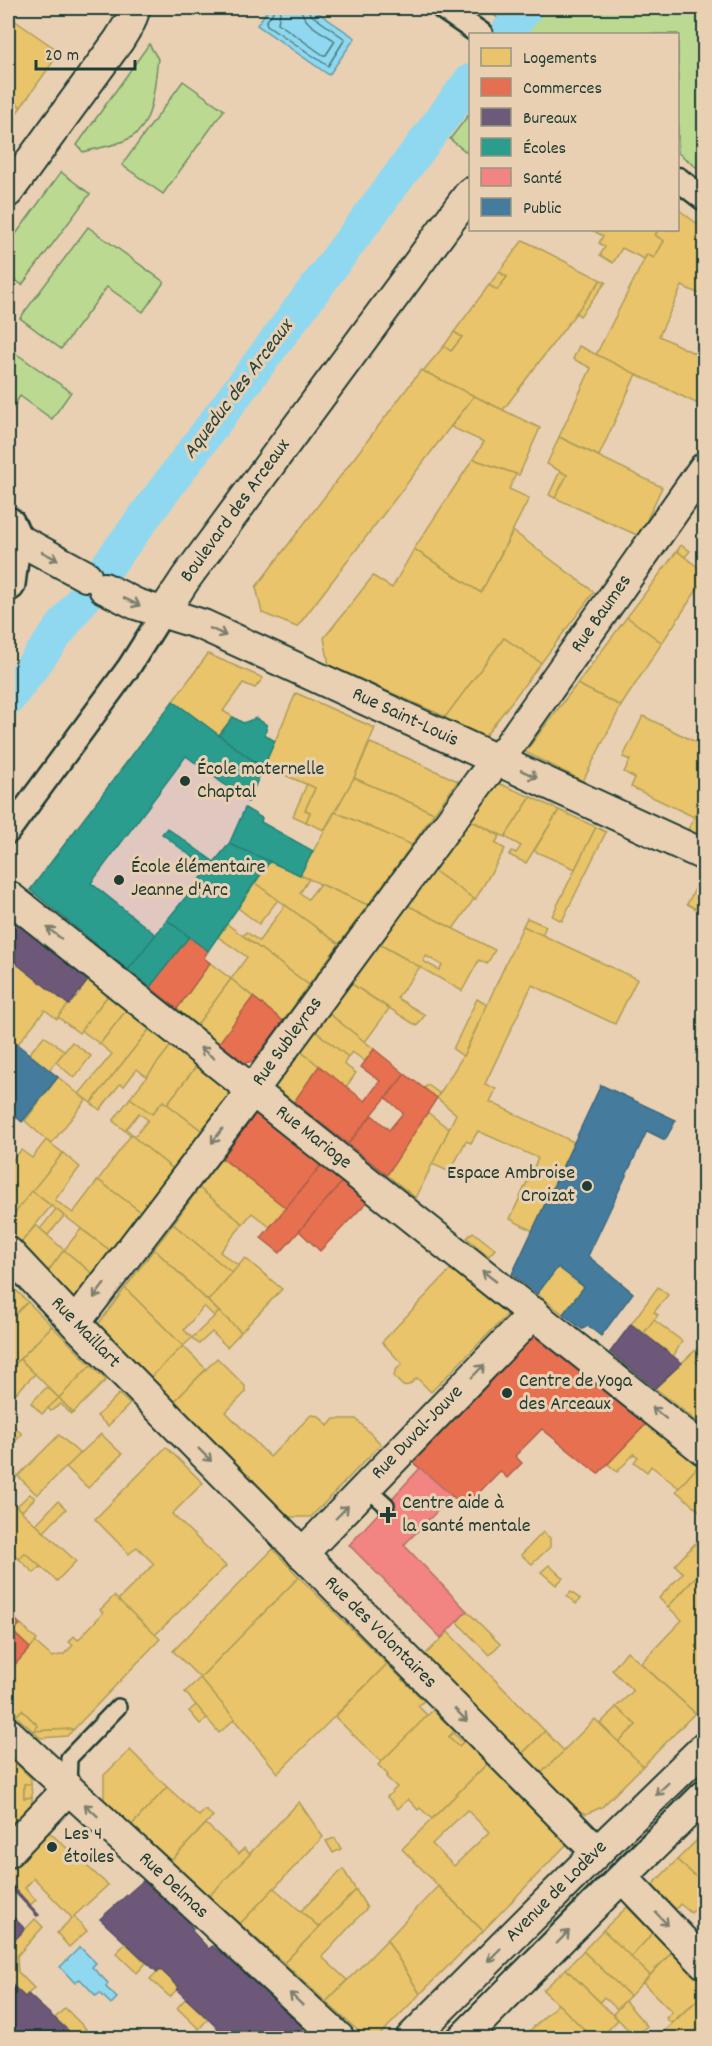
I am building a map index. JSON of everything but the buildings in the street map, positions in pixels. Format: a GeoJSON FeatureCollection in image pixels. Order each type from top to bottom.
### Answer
{"type":"FeatureCollection","features":[{"type":"Feature","properties":{"kind":"street"},"geometry":{"type":"LineString","coordinates":[[8,192],[118,40],[130,22],[135,8]]}},
{"type":"Feature","properties":{"kind":"street"},"geometry":{"type":"LineString","coordinates":[[443,8],[480,33]]}},
{"type":"Feature","properties":{"kind":"street"},"geometry":{"type":"LineString","coordinates":[[679,180],[705,199]]}},
{"type":"Feature","properties":{"kind":"street","name":"Boulevard des Arceaux"},"geometry":{"type":"LineString","coordinates":[[8,832],[129,667],[186,578],[469,196]]}},
{"type":"Feature","properties":{"kind":"street","name":"Rue Baumes"},"geometry":{"type":"LineString","coordinates":[[498,760],[705,468]]}},
{"type":"Feature","properties":{"kind":"street"},"geometry":{"type":"LineString","coordinates":[[8,584],[10,532]]}},
{"type":"Feature","properties":{"kind":"street","name":"Rue Saint-Louis"},"geometry":{"type":"LineString","coordinates":[[10,532],[136,604],[203,625],[705,855]]}},
{"type":"Feature","properties":{"kind":"street","name":"Rue Subleyras"},"geometry":{"type":"LineString","coordinates":[[75,1323],[253,1090],[480,781],[498,760]]}},
{"type":"Feature","properties":{"kind":"street","name":"Rue Marioge"},"geometry":{"type":"LineString","coordinates":[[8,896],[705,1450]]}},
{"type":"Feature","properties":{"kind":"street","name":"Rue Maillart"},"geometry":{"type":"LineString","coordinates":[[8,1251],[164,1413]]}},
{"type":"Feature","properties":{"kind":"street","name":"Rue Duval-Jouve"},"geometry":{"type":"LineString","coordinates":[[302,1554],[376,1496],[534,1313]]}},
{"type":"Feature","properties":{"kind":"street","name":"Rue des Volontaires"},"geometry":{"type":"LineString","coordinates":[[164,1413],[597,1852]]}},
{"type":"Feature","properties":{"kind":"street","name":"Rue Delmas"},"geometry":{"type":"LineString","coordinates":[[8,1733],[339,2038]]}},
{"type":"Feature","properties":{"kind":"street","name":"Avenue de Lodève"},"geometry":{"type":"LineString","coordinates":[[411,2038],[597,1852],[705,1748]]}},
{"type":"Feature","properties":{"kind":"street"},"geometry":{"type":"LineString","coordinates":[[8,1852],[68,1789]]}},
{"type":"Feature","properties":{"kind":"street"},"geometry":{"type":"LineString","coordinates":[[464,2038],[705,1796]]}},
{"type":"Feature","properties":{"kind":"street"},"geometry":{"type":"LineString","coordinates":[[622,1877],[705,1963]]}},
{"type":"Feature","properties":{"kind":"lane"},"geometry":{"type":"LineString","coordinates":[[68,1789],[69,1758],[118,1707]]}},
{"type":"Feature","properties":{"kind":"shaded area"},"geometry":{"type":"Polygon","coordinates":[[[173,701],[263,768],[230,842],[128,970],[30,890],[173,701]]]}},
{"type":"Feature","properties":{"kind":"green space"},"geometry":{"type":"Polygon","coordinates":[[[484,8],[704,8],[704,173],[679,154],[679,33],[519,33],[484,8]]]}},
{"type":"Feature","properties":{"kind":"green space"},"geometry":{"type":"Polygon","coordinates":[[[149,44],[158,59],[152,104],[144,125],[128,139],[83,152],[77,145],[149,44]]]}},
{"type":"Feature","properties":{"kind":"green space"},"geometry":{"type":"Polygon","coordinates":[[[183,81],[224,110],[163,194],[122,165],[183,81]]]}},
{"type":"Feature","properties":{"kind":"green space"},"geometry":{"type":"Polygon","coordinates":[[[469,114],[469,154],[450,139],[469,114]]]}},
{"type":"Feature","properties":{"kind":"green space"},"geometry":{"type":"Polygon","coordinates":[[[61,172],[90,194],[22,285],[8,274],[8,245],[61,172]]]}},
{"type":"Feature","properties":{"kind":"green space"},"geometry":{"type":"Polygon","coordinates":[[[88,227],[164,282],[143,312],[107,287],[61,349],[20,318],[88,227]]]}},
{"type":"Feature","properties":{"kind":"green space"},"geometry":{"type":"Polygon","coordinates":[[[8,348],[71,392],[52,419],[20,396],[8,415],[8,348]]]}},
{"type":"Feature","properties":{"kind":"water"},"geometry":{"type":"Polygon","coordinates":[[[269,8],[311,8],[355,38],[329,75],[257,25],[269,8]]]}},
{"type":"Feature","properties":{"kind":"water"},"geometry":{"type":"Polygon","coordinates":[[[80,1947],[96,1963],[92,1967],[108,1983],[106,1987],[117,1998],[111,2004],[100,1993],[96,1996],[80,1979],[75,1983],[60,1967],[80,1947]]]}},
{"type":"Feature","properties":{"kind":"waterway","name":"Aqueduc des Arceaux"},"geometry":{"type":"LineString","coordinates":[[507,33],[526,8]]}},
{"type":"Feature","properties":{"kind":"waterway","name":"Aqueduc des Arceaux"},"geometry":{"type":"LineString","coordinates":[[8,699],[469,82]]}},
{"type":"Feature","properties":{"kind":"tram line"},"geometry":{"type":"LineString","coordinates":[[440,2038],[704,1774]]}},
{"type":"Feature","properties":{"kind":"place","name":"École maternelle Chaptal"},"geometry":{"type":"Point","coordinates":[185,781]}},
{"type":"Feature","properties":{"kind":"place","name":"École élémentaire Jeanne d'Arc"},"geometry":{"type":"Point","coordinates":[119,880]}},
{"type":"Feature","properties":{"kind":"place","name":"Espace Ambroise Croizat"},"geometry":{"type":"Point","coordinates":[587,1186]}},
{"type":"Feature","properties":{"kind":"place","name":"Centre de Yoga des Arceaux"},"geometry":{"type":"Point","coordinates":[507,1393]}},
{"type":"Feature","properties":{"kind":"place","name":"Centre aide à la santé mentale"},"geometry":{"type":"Point","coordinates":[388,1515]}},
{"type":"Feature","properties":{"kind":"place","name":"Les 4 étoiles"},"geometry":{"type":"Point","coordinates":[52,1847]}}]}
